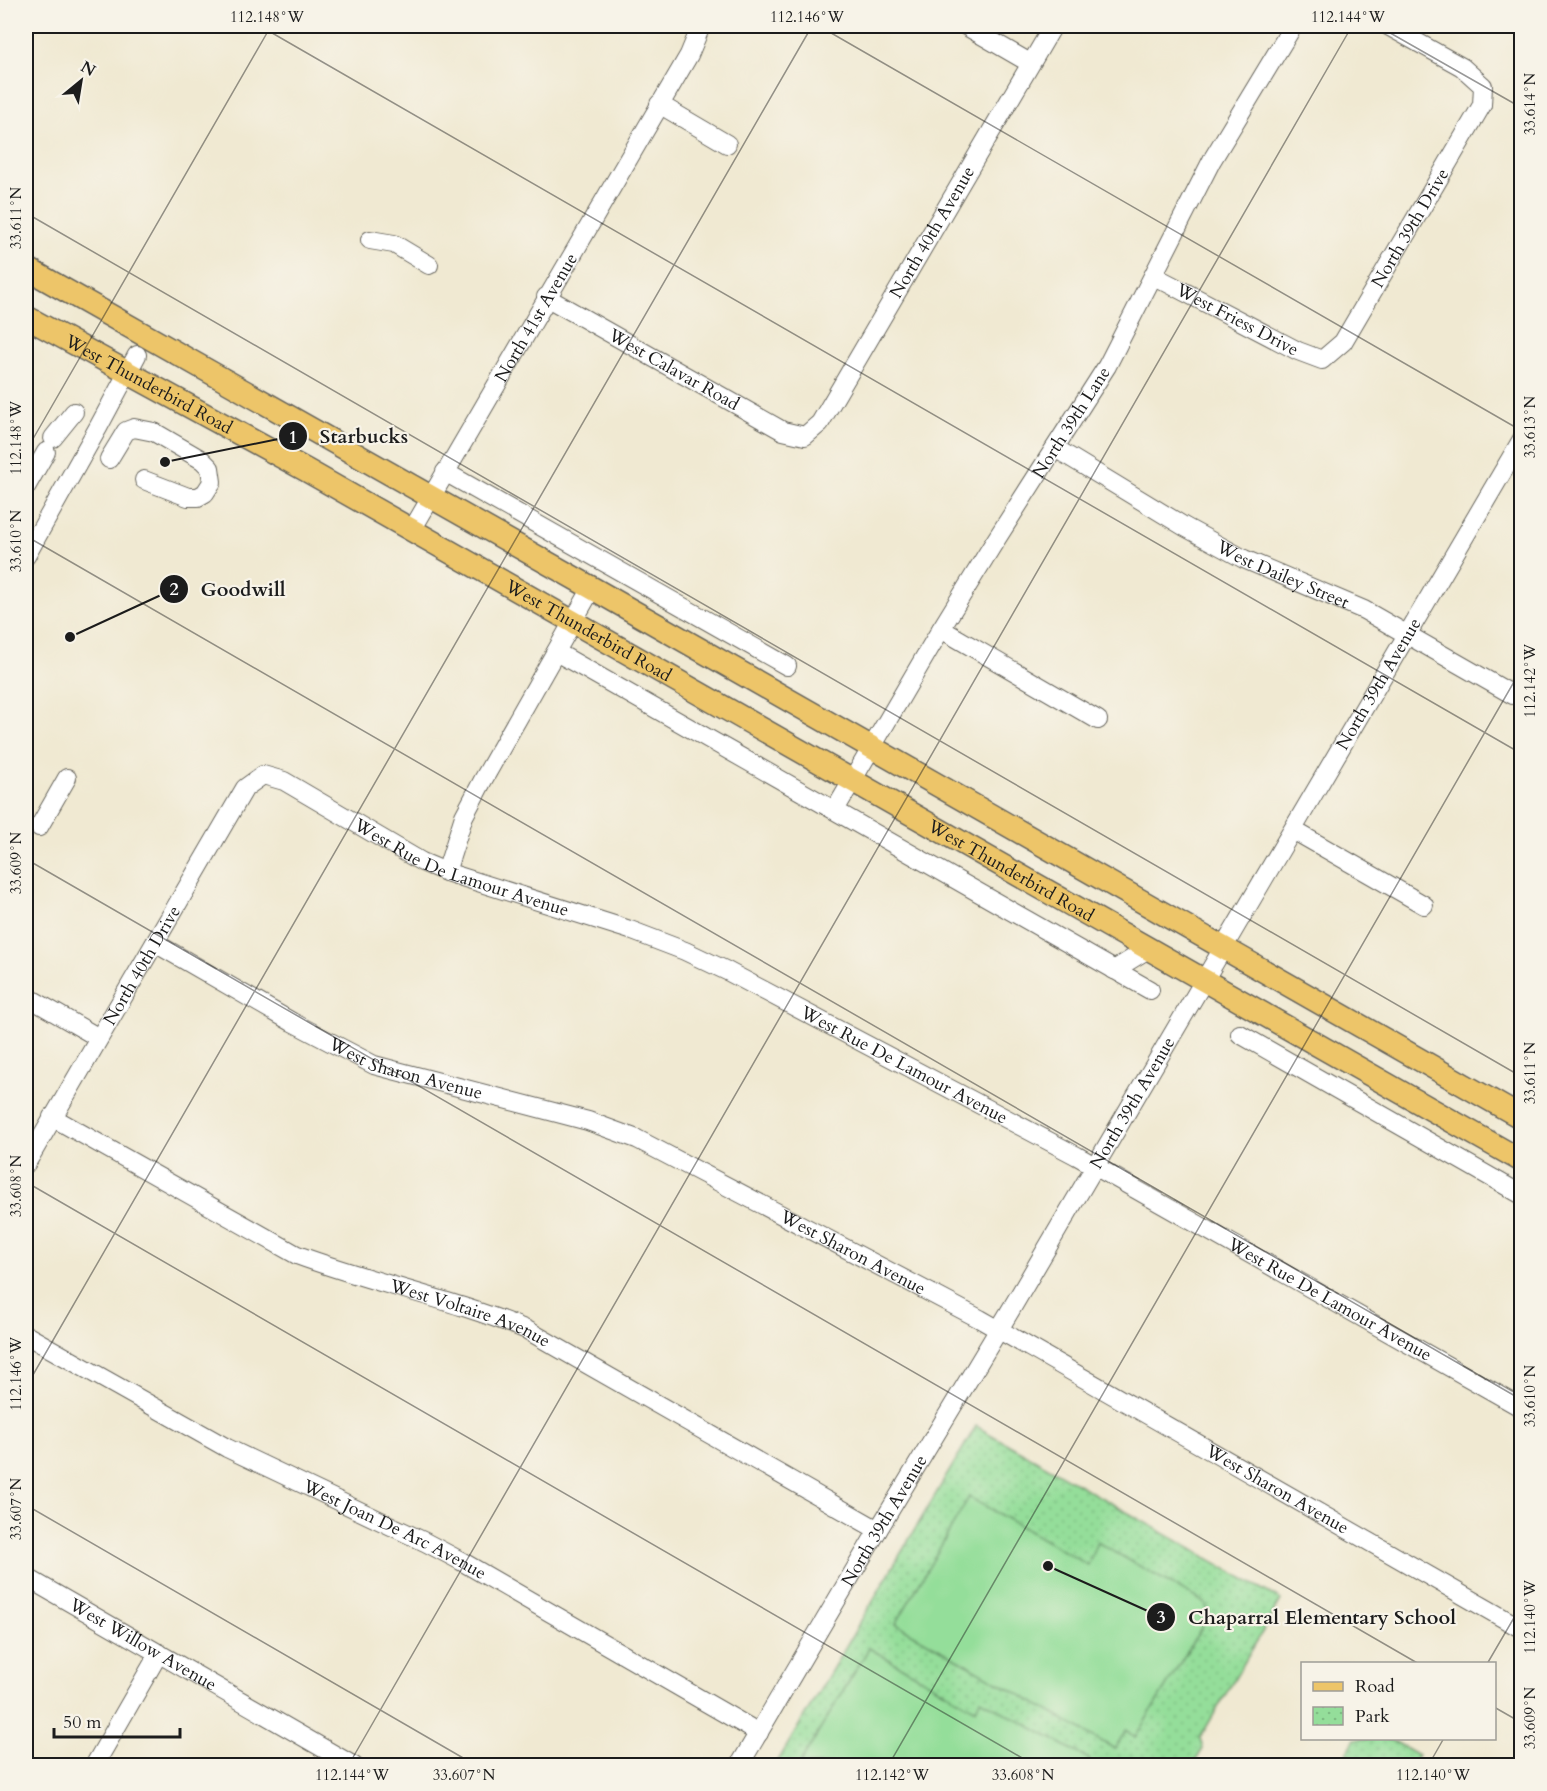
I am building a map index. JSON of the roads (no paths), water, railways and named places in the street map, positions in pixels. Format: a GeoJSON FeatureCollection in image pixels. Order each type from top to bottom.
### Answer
{"type":"FeatureCollection","features":[{"type":"Feature","properties":{"kind":"main road","name":"West Thunderbird Road"},"geometry":{"type":"LineString","coordinates":[[26,268],[1521,1118]]}},
{"type":"Feature","properties":{"kind":"main road","name":"West Thunderbird Road"},"geometry":{"type":"LineString","coordinates":[[26,316],[132,363],[306,470],[1521,1161]]}},
{"type":"Feature","properties":{"kind":"street","name":"North 41st Avenue"},"geometry":{"type":"LineString","coordinates":[[412,530],[689,55],[701,26]]}},
{"type":"Feature","properties":{"kind":"street"},"geometry":{"type":"LineString","coordinates":[[966,26],[1030,63]]}},
{"type":"Feature","properties":{"kind":"street","name":"North 40th Avenue"},"geometry":{"type":"LineString","coordinates":[[805,436],[820,423],[1053,26]]}},
{"type":"Feature","properties":{"kind":"street","name":"North 39th Lane"},"geometry":{"type":"LineString","coordinates":[[835,810],[941,628],[1107,366],[1212,160],[1293,26]]}},
{"type":"Feature","properties":{"kind":"street","name":"North 39th Drive"},"geometry":{"type":"LineString","coordinates":[[1322,360],[1343,342],[1482,105],[1483,86],[1462,68],[1388,26]]}},
{"type":"Feature","properties":{"kind":"street"},"geometry":{"type":"LineString","coordinates":[[659,104],[727,144]]}},
{"type":"Feature","properties":{"kind":"street"},"geometry":{"type":"LineString","coordinates":[[370,240],[394,244],[429,265]]}},
{"type":"Feature","properties":{"kind":"street","name":"West Friess Drive"},"geometry":{"type":"LineString","coordinates":[[1154,276],[1298,351],[1322,360]]}},
{"type":"Feature","properties":{"kind":"street","name":"West Calavar Road"},"geometry":{"type":"LineString","coordinates":[[546,297],[783,431],[805,436]]}},
{"type":"Feature","properties":{"kind":"street"},"geometry":{"type":"LineString","coordinates":[[26,556],[132,363]]}},
{"type":"Feature","properties":{"kind":"street"},"geometry":{"type":"LineString","coordinates":[[26,488],[50,445],[74,412]]}},
{"type":"Feature","properties":{"kind":"street"},"geometry":{"type":"LineString","coordinates":[[109,459],[126,431],[134,428],[154,432],[202,460],[210,468],[212,482],[205,493],[198,497],[188,498],[144,480]]}},
{"type":"Feature","properties":{"kind":"street","name":"North 39th Avenue"},"geometry":{"type":"LineString","coordinates":[[739,1766],[1095,1166],[1407,633],[1520,447]]}},
{"type":"Feature","properties":{"kind":"street","name":"West Dailey Street"},"geometry":{"type":"LineString","coordinates":[[1055,448],[1185,527],[1244,559],[1364,610],[1513,695]]}},
{"type":"Feature","properties":{"kind":"street"},"geometry":{"type":"LineString","coordinates":[[445,472],[787,666]]}},
{"type":"Feature","properties":{"kind":"street"},"geometry":{"type":"LineString","coordinates":[[446,872],[464,816],[592,588]]}},
{"type":"Feature","properties":{"kind":"street"},"geometry":{"type":"LineString","coordinates":[[941,628],[1098,720]]}},
{"type":"Feature","properties":{"kind":"street"},"geometry":{"type":"LineString","coordinates":[[749,645],[754,680]]}},
{"type":"Feature","properties":{"kind":"street","name":"West Thunderbird Road"},"geometry":{"type":"LineString","coordinates":[[556,652],[1149,990]]}},
{"type":"Feature","properties":{"kind":"street","name":"West Rue De Lamour Avenue"},"geometry":{"type":"LineString","coordinates":[[263,775],[284,781],[422,862],[446,872],[576,912],[685,951],[1095,1166],[1521,1407]]}},
{"type":"Feature","properties":{"kind":"street","name":"North 40th Drive"},"geometry":{"type":"LineString","coordinates":[[26,1164],[245,788],[263,775]]}},
{"type":"Feature","properties":{"kind":"street"},"geometry":{"type":"LineString","coordinates":[[39,827],[67,778]]}},
{"type":"Feature","properties":{"kind":"street"},"geometry":{"type":"LineString","coordinates":[[1293,830],[1424,905]]}},
{"type":"Feature","properties":{"kind":"street","name":"West Sharon Avenue"},"geometry":{"type":"LineString","coordinates":[[155,943],[292,1022],[374,1065],[588,1121],[637,1139],[998,1330],[1521,1629]]}},
{"type":"Feature","properties":{"kind":"street"},"geometry":{"type":"LineString","coordinates":[[1114,970],[1148,949]]}},
{"type":"Feature","properties":{"kind":"street"},"geometry":{"type":"LineString","coordinates":[[26,996],[99,1038]]}},
{"type":"Feature","properties":{"kind":"street"},"geometry":{"type":"LineString","coordinates":[[1268,1018],[1269,1050]]}},
{"type":"Feature","properties":{"kind":"street"},"geometry":{"type":"LineString","coordinates":[[1240,1034],[1521,1195]]}},
{"type":"Feature","properties":{"kind":"street","name":"West Voltaire Avenue"},"geometry":{"type":"LineString","coordinates":[[52,1117],[297,1255],[344,1272],[498,1318],[527,1330],[878,1530]]}},
{"type":"Feature","properties":{"kind":"street","name":"West Joan De Arc Avenue"},"geometry":{"type":"LineString","coordinates":[[26,1335],[227,1448],[461,1561],[759,1732]]}},
{"type":"Feature","properties":{"kind":"street","name":"West Willow Avenue"},"geometry":{"type":"LineString","coordinates":[[26,1577],[354,1766]]}},
{"type":"Feature","properties":{"kind":"street"},"geometry":{"type":"LineString","coordinates":[[94,1766],[159,1653]]}},
{"type":"Feature","properties":{"kind":"place","name":"Starbucks"},"geometry":{"type":"Point","coordinates":[165,462]}},
{"type":"Feature","properties":{"kind":"place","name":"Goodwill"},"geometry":{"type":"Point","coordinates":[70,637]}},
{"type":"Feature","properties":{"kind":"place","name":"Chaparral Elementary School"},"geometry":{"type":"Point","coordinates":[1048,1566]}}]}
